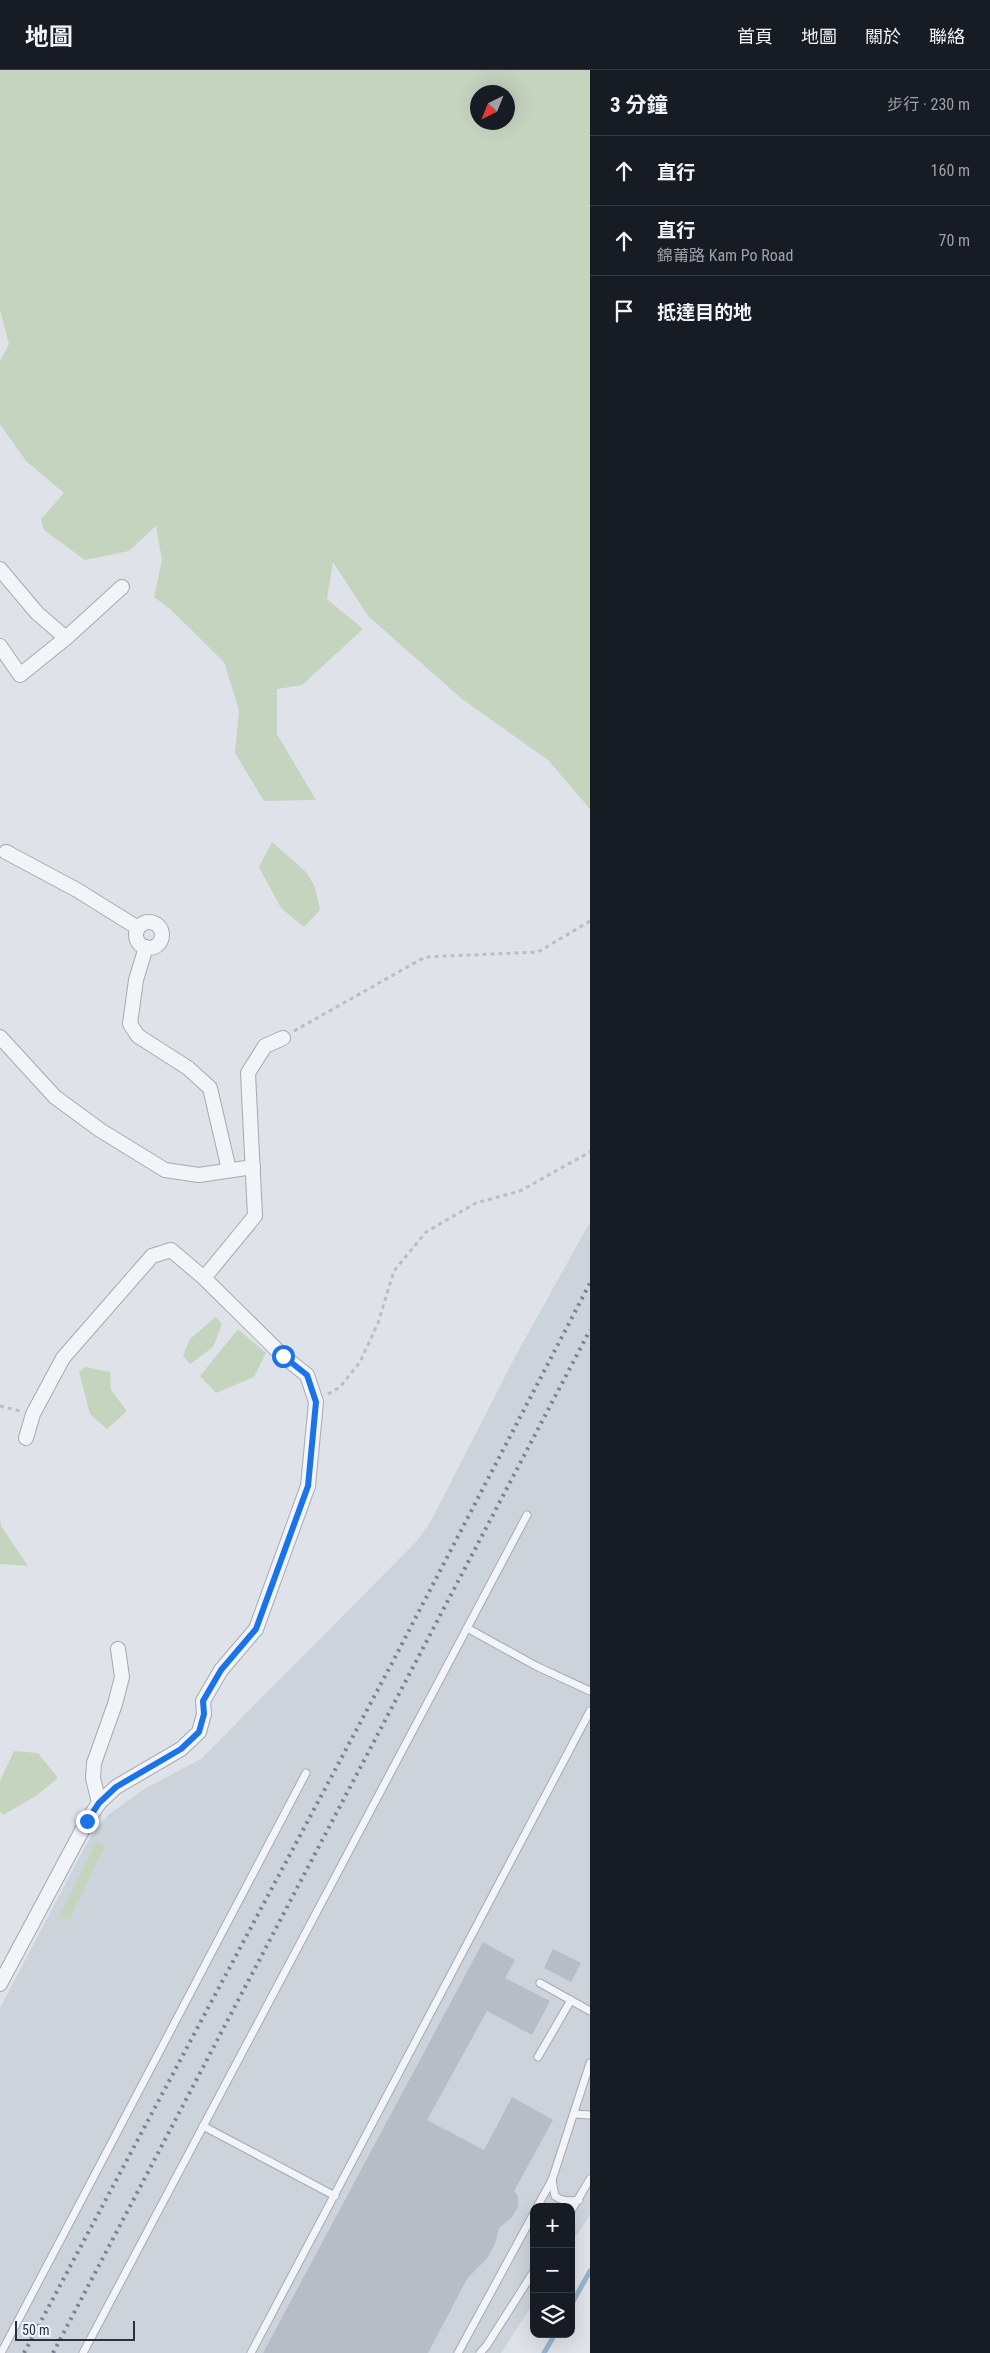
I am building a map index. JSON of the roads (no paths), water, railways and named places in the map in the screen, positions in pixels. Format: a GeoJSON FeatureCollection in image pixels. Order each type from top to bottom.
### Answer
{"type":"FeatureCollection","features":[{"type":"Feature","properties":{"kind":"street"},"geometry":{"type":"LineString","coordinates":[[0,569],[37,613],[66,638]]}},
{"type":"Feature","properties":{"kind":"street"},"geometry":{"type":"LineString","coordinates":[[0,646],[20,675],[66,638],[122,587]]}},
{"type":"Feature","properties":{"kind":"street"},"geometry":{"type":"LineString","coordinates":[[6,852],[77,890],[138,928]]}},
{"type":"Feature","properties":{"kind":"street"},"geometry":{"type":"LineString","coordinates":[[153,922],[160,926],[162,934],[160,942],[154,947],[146,947],[139,943],[136,936],[138,928],[145,923],[153,922]]}},
{"type":"Feature","properties":{"kind":"street"},"geometry":{"type":"LineString","coordinates":[[146,947],[136,980],[130,1024],[138,1036],[188,1068],[210,1088],[229,1170]]}},
{"type":"Feature","properties":{"kind":"street"},"geometry":{"type":"LineString","coordinates":[[0,1037],[55,1097],[100,1130],[166,1170],[199,1174],[253,1167]]}},
{"type":"Feature","properties":{"kind":"street"},"geometry":{"type":"LineString","coordinates":[[204,1278],[255,1216],[248,1073],[264,1046],[282,1038]]}},
{"type":"Feature","properties":{"kind":"street"},"geometry":{"type":"LineString","coordinates":[[0,1984],[87,1821],[99,1803],[116,1787],[181,1749],[199,1732],[204,1714],[203,1701],[221,1670],[256,1629],[275,1582],[308,1486],[316,1402],[307,1375],[283,1356],[204,1278],[171,1250],[152,1256],[63,1358],[33,1414],[26,1438]]}},
{"type":"Feature","properties":{"kind":"street"},"geometry":{"type":"LineString","coordinates":[[99,1803],[93,1778],[94,1763],[115,1704],[122,1677],[118,1649]]}},
{"type":"Feature","properties":{"kind":"lane"},"geometry":{"type":"LineString","coordinates":[[83,2353],[528,1515]]}},
{"type":"Feature","properties":{"kind":"lane"},"geometry":{"type":"LineString","coordinates":[[467,1628],[536,1666],[590,1691]]}},
{"type":"Feature","properties":{"kind":"lane"},"geometry":{"type":"LineString","coordinates":[[251,2353],[590,1711]]}},
{"type":"Feature","properties":{"kind":"lane"},"geometry":{"type":"LineString","coordinates":[[0,2353],[306,1773]]}},
{"type":"Feature","properties":{"kind":"lane"},"geometry":{"type":"LineString","coordinates":[[540,1983],[590,2011]]}},
{"type":"Feature","properties":{"kind":"lane"},"geometry":{"type":"LineString","coordinates":[[538,2057],[571,2000]]}},
{"type":"Feature","properties":{"kind":"lane"},"geometry":{"type":"LineString","coordinates":[[539,2203],[552,2180],[590,2063]]}},
{"type":"Feature","properties":{"kind":"lane"},"geometry":{"type":"LineString","coordinates":[[574,2114],[590,2115]]}},
{"type":"Feature","properties":{"kind":"lane"},"geometry":{"type":"LineString","coordinates":[[203,2126],[334,2196]]}},
{"type":"Feature","properties":{"kind":"lane"},"geometry":{"type":"LineString","coordinates":[[575,2205],[590,2179]]}},
{"type":"Feature","properties":{"kind":"lane"},"geometry":{"type":"LineString","coordinates":[[552,2180],[555,2196],[560,2200],[566,2202],[578,2200]]}},
{"type":"Feature","properties":{"kind":"lane"},"geometry":{"type":"LineString","coordinates":[[458,2353],[530,2221]]}},
{"type":"Feature","properties":{"kind":"lane"},"geometry":{"type":"LineString","coordinates":[[480,2353],[530,2277]]}},
{"type":"Feature","properties":{"kind":"waterway"},"geometry":{"type":"LineString","coordinates":[[575,2298],[590,2271]]}},
{"type":"Feature","properties":{"kind":"waterway"},"geometry":{"type":"LineString","coordinates":[[544,2353],[553,2338]]}},
{"type":"Feature","properties":{"kind":"railway"},"geometry":{"type":"LineString","coordinates":[[24,2353],[391,1665],[590,1283]]}},
{"type":"Feature","properties":{"kind":"railway"},"geometry":{"type":"LineString","coordinates":[[53,2353],[590,1330]]}}]}
